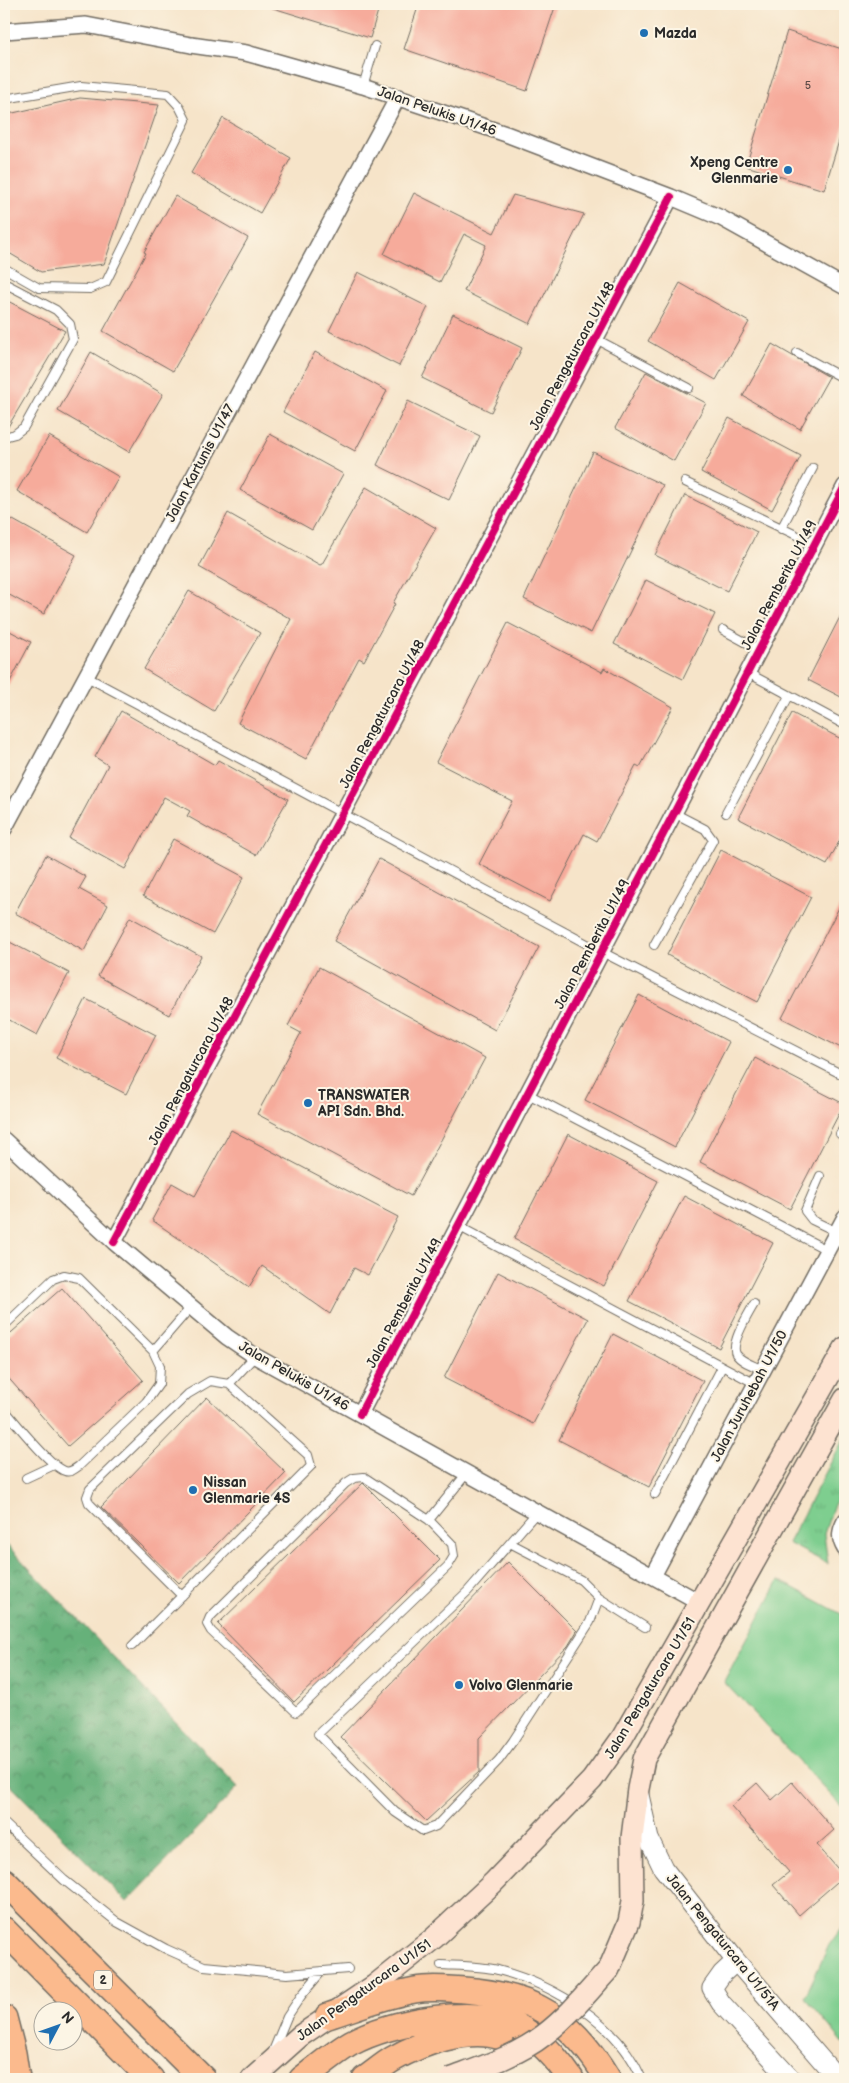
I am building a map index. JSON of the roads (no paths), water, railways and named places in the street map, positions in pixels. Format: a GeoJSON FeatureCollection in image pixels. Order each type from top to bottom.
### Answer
{"type":"FeatureCollection","features":[{"type":"Feature","properties":{"kind":"highway","name":"2"},"geometry":{"type":"LineString","coordinates":[[4,1881],[203,2079]]}},
{"type":"Feature","properties":{"kind":"highway"},"geometry":{"type":"LineString","coordinates":[[4,1930],[151,2079]]}},
{"type":"Feature","properties":{"kind":"highway"},"geometry":{"type":"LineString","coordinates":[[328,2016],[416,1989],[446,1988],[522,2000],[541,2008],[572,2033],[586,2047],[608,2079]]}},
{"type":"Feature","properties":{"kind":"highway"},"geometry":{"type":"LineString","coordinates":[[302,2079],[351,2043],[366,2036],[416,2022],[455,2017],[497,2020],[517,2026],[547,2050],[571,2079]]}},
{"type":"Feature","properties":{"kind":"highway"},"geometry":{"type":"LineString","coordinates":[[4,2018],[17,2079]]}},
{"type":"Feature","properties":{"kind":"highway"},"geometry":{"type":"LineString","coordinates":[[365,2079],[393,2059],[418,2047],[444,2038],[481,2033],[516,2042],[538,2058],[556,2079]]}},
{"type":"Feature","properties":{"kind":"main road","name":"Jalan Pengaturcara U1/51"},"geometry":{"type":"LineString","coordinates":[[252,2079],[300,2036],[374,1986],[434,1938],[492,1883],[592,1780],[622,1738],[701,1603],[845,1348]]}},
{"type":"Feature","properties":{"kind":"main road","name":"Jalan Pengaturcara U1/51"},"geometry":{"type":"LineString","coordinates":[[450,2079],[506,2058],[543,2036],[578,2004],[608,1969],[629,1922],[633,1901],[632,1838],[638,1788],[644,1759],[845,1399]]}},
{"type":"Feature","properties":{"kind":"street","name":"Jalan Pelukis U1/46"},"geometry":{"type":"LineString","coordinates":[[4,31],[86,25],[191,45],[246,53],[363,86],[506,134],[721,218],[845,287]]}},
{"type":"Feature","properties":{"kind":"street","name":"Jalan Kartunis U1/47"},"geometry":{"type":"LineString","coordinates":[[4,829],[398,97]]}},
{"type":"Feature","properties":{"kind":"street","name":"Jalan Pengaturcara U1/48"},"geometry":{"type":"LineString","coordinates":[[114,1242],[672,198]]}},
{"type":"Feature","properties":{"kind":"street","name":"Jalan Pemberita U1/49"},"geometry":{"type":"LineString","coordinates":[[360,1414],[845,486]]}},
{"type":"Feature","properties":{"kind":"street","name":"Jalan Pelukis U1/46"},"geometry":{"type":"LineString","coordinates":[[4,1140],[114,1242],[227,1337],[256,1356],[701,1603]]}},
{"type":"Feature","properties":{"kind":"street","name":"Jalan Juruhebah U1/50"},"geometry":{"type":"LineString","coordinates":[[653,1576],[845,1217]]}},
{"type":"Feature","properties":{"kind":"street"},"geometry":{"type":"LineString","coordinates":[[845,1522],[840,1530],[840,1541],[845,1549]]}},
{"type":"Feature","properties":{"kind":"street","name":"Jalan Pengaturcara U1/51A"},"geometry":{"type":"LineString","coordinates":[[638,1788],[649,1839],[663,1868],[736,1960],[838,2079]]}},
{"type":"Feature","properties":{"kind":"street"},"geometry":{"type":"LineString","coordinates":[[736,1960],[722,1974],[712,1988],[721,2003],[792,2079]]}},
{"type":"Feature","properties":{"kind":"lane"},"geometry":{"type":"LineString","coordinates":[[363,86],[375,46]]}},
{"type":"Feature","properties":{"kind":"lane"},"geometry":{"type":"LineString","coordinates":[[4,99],[81,86],[168,94],[179,106],[186,120],[106,282],[90,289],[40,288],[4,268]]}},
{"type":"Feature","properties":{"kind":"lane"},"geometry":{"type":"LineString","coordinates":[[4,284],[56,310],[70,324],[73,338],[24,427],[15,434],[4,437]]}},
{"type":"Feature","properties":{"kind":"lane"},"geometry":{"type":"LineString","coordinates":[[596,339],[689,388]]}},
{"type":"Feature","properties":{"kind":"lane"},"geometry":{"type":"LineString","coordinates":[[797,353],[845,379]]}},
{"type":"Feature","properties":{"kind":"lane"},"geometry":{"type":"LineString","coordinates":[[781,529],[813,468]]}},
{"type":"Feature","properties":{"kind":"lane"},"geometry":{"type":"LineString","coordinates":[[685,482],[815,544]]}},
{"type":"Feature","properties":{"kind":"lane"},"geometry":{"type":"LineString","coordinates":[[723,630],[760,650]]}},
{"type":"Feature","properties":{"kind":"lane"},"geometry":{"type":"LineString","coordinates":[[748,673],[845,725]]}},
{"type":"Feature","properties":{"kind":"lane"},"geometry":{"type":"LineString","coordinates":[[85,676],[602,952],[845,1076]]}},
{"type":"Feature","properties":{"kind":"lane"},"geometry":{"type":"LineString","coordinates":[[726,813],[789,696]]}},
{"type":"Feature","properties":{"kind":"lane"},"geometry":{"type":"LineString","coordinates":[[654,945],[713,840],[705,829],[674,813]]}},
{"type":"Feature","properties":{"kind":"lane"},"geometry":{"type":"LineString","coordinates":[[528,1094],[828,1250]]}},
{"type":"Feature","properties":{"kind":"lane"},"geometry":{"type":"LineString","coordinates":[[840,1134],[845,1126]]}},
{"type":"Feature","properties":{"kind":"lane"},"geometry":{"type":"LineString","coordinates":[[820,1176],[805,1211],[812,1220],[837,1232]]}},
{"type":"Feature","properties":{"kind":"lane"},"geometry":{"type":"LineString","coordinates":[[458,1226],[722,1367],[760,1377]]}},
{"type":"Feature","properties":{"kind":"lane"},"geometry":{"type":"LineString","coordinates":[[4,1326],[53,1279],[64,1275],[79,1278],[153,1351],[160,1366],[160,1384],[146,1402],[79,1466],[71,1471],[65,1471],[54,1465],[4,1409]]}},
{"type":"Feature","properties":{"kind":"lane"},"geometry":{"type":"LineString","coordinates":[[754,1304],[734,1345],[736,1354],[760,1377]]}},
{"type":"Feature","properties":{"kind":"lane"},"geometry":{"type":"LineString","coordinates":[[153,1351],[191,1307]]}},
{"type":"Feature","properties":{"kind":"lane"},"geometry":{"type":"LineString","coordinates":[[229,1384],[256,1356]]}},
{"type":"Feature","properties":{"kind":"lane"},"geometry":{"type":"LineString","coordinates":[[655,1494],[722,1367]]}},
{"type":"Feature","properties":{"kind":"lane"},"geometry":{"type":"LineString","coordinates":[[132,1646],[182,1596],[311,1466],[308,1455],[229,1384],[210,1381],[188,1394],[90,1489],[87,1497],[89,1503],[182,1596]]}},
{"type":"Feature","properties":{"kind":"lane"},"geometry":{"type":"LineString","coordinates":[[26,1478],[54,1465]]}},
{"type":"Feature","properties":{"kind":"lane"},"geometry":{"type":"LineString","coordinates":[[429,1520],[467,1473]]}},
{"type":"Feature","properties":{"kind":"lane"},"geometry":{"type":"LineString","coordinates":[[364,1477],[429,1520],[452,1544],[454,1556],[448,1566],[296,1712],[210,1631],[207,1624],[210,1617],[346,1483],[354,1478],[364,1477]]}},
{"type":"Feature","properties":{"kind":"lane"},"geometry":{"type":"LineString","coordinates":[[537,1512],[468,1591],[318,1734],[395,1812],[422,1831],[436,1826],[499,1760],[585,1630],[599,1598]]}},
{"type":"Feature","properties":{"kind":"lane"},"geometry":{"type":"LineString","coordinates":[[510,1543],[581,1580],[599,1598],[645,1627]]}},
{"type":"Feature","properties":{"kind":"lane"},"geometry":{"type":"LineString","coordinates":[[4,1823],[64,1880],[117,1922],[166,1949],[204,1966],[287,1974],[348,1969]]}},
{"type":"Feature","properties":{"kind":"lane"},"geometry":{"type":"LineString","coordinates":[[441,1965],[498,1970],[557,1992],[598,2019],[616,2038],[642,2079]]}},
{"type":"Feature","properties":{"kind":"lane"},"geometry":{"type":"LineString","coordinates":[[267,2064],[287,2017],[301,1996],[322,1971]]}},
{"type":"Feature","properties":{"kind":"place","name":"Mazda"},"geometry":{"type":"Point","coordinates":[644,33]}},
{"type":"Feature","properties":{"kind":"place","name":"Xpeng Centre Glenmarie"},"geometry":{"type":"Point","coordinates":[788,170]}},
{"type":"Feature","properties":{"kind":"place","name":"TRANSWATER API Sdn. Bhd."},"geometry":{"type":"Point","coordinates":[308,1103]}},
{"type":"Feature","properties":{"kind":"place","name":"Nissan Glenmarie 4S"},"geometry":{"type":"Point","coordinates":[193,1490]}},
{"type":"Feature","properties":{"kind":"place","name":"Volvo Glenmarie"},"geometry":{"type":"Point","coordinates":[459,1685]}}]}
